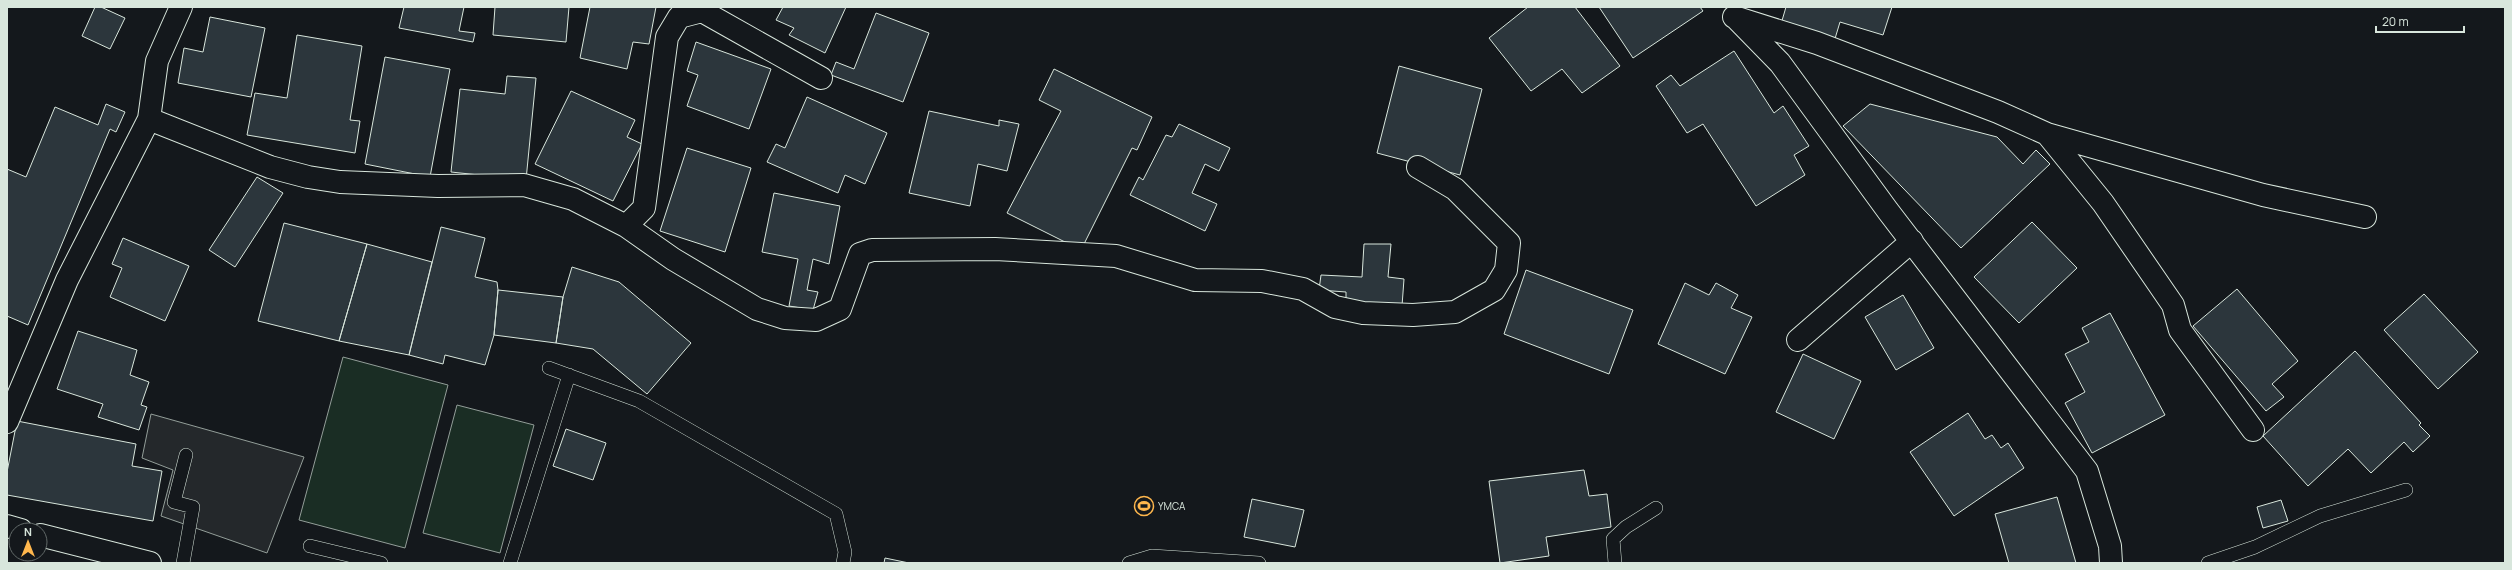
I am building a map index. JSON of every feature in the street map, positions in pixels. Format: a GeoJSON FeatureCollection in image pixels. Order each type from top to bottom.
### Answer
{"type":"FeatureCollection","features":[{"type":"Feature","properties":{"kind":"street"},"geometry":{"type":"LineString","coordinates":[[7,422],[67,280],[149,119],[157,60],[181,7]]}},
{"type":"Feature","properties":{"kind":"street"},"geometry":{"type":"LineString","coordinates":[[626,226],[644,208],[667,37],[679,17],[702,12],[821,78]]}},
{"type":"Feature","properties":{"kind":"street"},"geometry":{"type":"LineString","coordinates":[[1730,12],[1817,43],[1998,112],[2047,134],[2263,195],[2365,217]]}},
{"type":"Feature","properties":{"kind":"street"},"geometry":{"type":"LineString","coordinates":[[1730,12],[1780,63],[1912,241],[2087,471],[2110,546],[2111,563]]}},
{"type":"Feature","properties":{"kind":"street"},"geometry":{"type":"LineString","coordinates":[[149,119],[270,167],[308,177],[356,183],[524,185],[574,199],[626,226],[673,259],[757,309],[785,318],[816,320],[840,309],[860,254],[872,250],[995,250],[1116,256],[1195,280],[1262,281],[1303,289],[1335,307],[1363,313],[1413,315],[1455,312],[1494,290],[1506,270],[1510,243],[1455,189],[1418,167]]}},
{"type":"Feature","properties":{"kind":"street"},"geometry":{"type":"LineString","coordinates":[[2047,134],[2103,203],[2173,305],[2180,330],[2253,430]]}},
{"type":"Feature","properties":{"kind":"street"},"geometry":{"type":"LineString","coordinates":[[1798,340],[1912,241]]}},
{"type":"Feature","properties":{"kind":"street"},"geometry":{"type":"LineString","coordinates":[[48,537],[150,563]]}},
{"type":"Feature","properties":{"kind":"lane"},"geometry":{"type":"LineString","coordinates":[[548,368],[640,400],[836,514],[845,552],[843,563]]}},
{"type":"Feature","properties":{"kind":"lane"},"geometry":{"type":"LineString","coordinates":[[510,563],[569,375]]}},
{"type":"Feature","properties":{"kind":"lane"},"geometry":{"type":"LineString","coordinates":[[182,563],[193,507],[174,502],[186,455]]}},
{"type":"Feature","properties":{"kind":"lane"},"geometry":{"type":"LineString","coordinates":[[2208,563],[2255,547],[2320,516],[2406,490]]}},
{"type":"Feature","properties":{"kind":"lane"},"geometry":{"type":"LineString","coordinates":[[1615,563],[1613,540],[1626,527],[1656,508]]}},
{"type":"Feature","properties":{"kind":"lane"},"geometry":{"type":"LineString","coordinates":[[310,546],[381,563]]}},
{"type":"Feature","properties":{"kind":"lane"},"geometry":{"type":"LineString","coordinates":[[1128,563],[1152,556],[1259,563]]}},
{"type":"Feature","properties":{"kind":"green space"},"geometry":{"type":"Polygon","coordinates":[[[343,357],[448,385],[405,548],[299,520],[343,357]]]}},
{"type":"Feature","properties":{"kind":"green space"},"geometry":{"type":"Polygon","coordinates":[[[457,405],[534,425],[500,553],[423,533],[457,405]]]}},
{"type":"Feature","properties":{"kind":"shaded area"},"geometry":{"type":"Polygon","coordinates":[[[151,414],[304,457],[267,553],[161,516],[173,470],[142,458],[151,414]]]}},
{"type":"Feature","properties":{"kind":"building"},"geometry":{"type":"Polygon","coordinates":[[[95,7],[101,7],[125,18],[110,49],[82,36],[95,7]]]}},
{"type":"Feature","properties":{"kind":"building"},"geometry":{"type":"Polygon","coordinates":[[[404,7],[464,7],[459,31],[475,33],[473,42],[399,28],[404,7]]]}},
{"type":"Feature","properties":{"kind":"building"},"geometry":{"type":"Polygon","coordinates":[[[495,7],[569,7],[566,42],[493,35],[495,7]]]}},
{"type":"Feature","properties":{"kind":"building"},"geometry":{"type":"Polygon","coordinates":[[[590,7],[656,7],[649,44],[633,42],[627,69],[580,58],[590,7]]]}},
{"type":"Feature","properties":{"kind":"building"},"geometry":{"type":"Polygon","coordinates":[[[783,7],[846,7],[825,53],[789,35],[794,28],[776,20],[783,7]]]}},
{"type":"Feature","properties":{"kind":"building"},"geometry":{"type":"Polygon","coordinates":[[[1528,7],[1575,7],[1620,66],[1582,93],[1562,69],[1531,91],[1489,38],[1528,7]]]}},
{"type":"Feature","properties":{"kind":"building"},"geometry":{"type":"Polygon","coordinates":[[[1599,7],[1700,7],[1703,11],[1633,58],[1599,7]]]}},
{"type":"Feature","properties":{"kind":"building"},"geometry":{"type":"Polygon","coordinates":[[[1786,7],[1892,7],[1883,35],[1840,22],[1834,42],[1781,24],[1786,7]]]}},
{"type":"Feature","properties":{"kind":"building"},"geometry":{"type":"Polygon","coordinates":[[[876,13],[929,33],[903,102],[831,75],[836,62],[854,69],[876,13]]]}},
{"type":"Feature","properties":{"kind":"building"},"geometry":{"type":"Polygon","coordinates":[[[210,17],[265,28],[251,97],[178,83],[184,48],[203,52],[210,17]]]}},
{"type":"Feature","properties":{"kind":"building"},"geometry":{"type":"Polygon","coordinates":[[[297,35],[362,46],[350,120],[360,121],[355,153],[247,135],[255,93],[287,98],[297,35]]]}},
{"type":"Feature","properties":{"kind":"building"},"geometry":{"type":"Polygon","coordinates":[[[696,42],[771,69],[749,129],[687,106],[698,75],[687,71],[696,42]]]}},
{"type":"Feature","properties":{"kind":"building"},"geometry":{"type":"Polygon","coordinates":[[[1734,51],[1774,113],[1783,106],[1809,146],[1794,155],[1805,175],[1756,206],[1703,124],[1687,133],[1656,86],[1671,75],[1680,86],[1734,51]]]}},
{"type":"Feature","properties":{"kind":"building"},"geometry":{"type":"Polygon","coordinates":[[[385,57],[450,69],[430,177],[365,164],[385,57]]]}},
{"type":"Feature","properties":{"kind":"building"},"geometry":{"type":"Polygon","coordinates":[[[1399,66],[1482,89],[1460,175],[1377,153],[1399,66]]]}},
{"type":"Feature","properties":{"kind":"building"},"geometry":{"type":"Polygon","coordinates":[[[1054,69],[1152,117],[1137,150],[1132,148],[1081,250],[1007,213],[1061,111],[1039,100],[1054,69]]]}},
{"type":"Feature","properties":{"kind":"building"},"geometry":{"type":"Polygon","coordinates":[[[507,76],[536,78],[526,180],[451,172],[460,89],[505,94],[507,76]]]}},
{"type":"Feature","properties":{"kind":"building"},"geometry":{"type":"Polygon","coordinates":[[[571,91],[635,120],[627,137],[642,144],[613,201],[535,164],[571,91]]]}},
{"type":"Feature","properties":{"kind":"building"},"geometry":{"type":"Polygon","coordinates":[[[807,97],[887,133],[865,184],[845,175],[838,193],[767,162],[776,144],[785,148],[807,97]]]}},
{"type":"Feature","properties":{"kind":"building"},"geometry":{"type":"Polygon","coordinates":[[[106,104],[125,112],[116,132],[110,129],[28,325],[7,316],[7,169],[26,177],[55,107],[98,125],[106,104]]]}},
{"type":"Feature","properties":{"kind":"building"},"geometry":{"type":"Polygon","coordinates":[[[1870,104],[1997,137],[2023,164],[2036,150],[2050,164],[1961,248],[1843,126],[1870,104]]]}},
{"type":"Feature","properties":{"kind":"building"},"geometry":{"type":"Polygon","coordinates":[[[929,111],[999,126],[999,120],[1019,124],[1007,171],[978,164],[970,206],[909,193],[929,111]]]}},
{"type":"Feature","properties":{"kind":"building"},"geometry":{"type":"Polygon","coordinates":[[[1179,124],[1230,148],[1219,171],[1205,164],[1192,193],[1217,204],[1205,231],[1130,195],[1139,177],[1143,180],[1166,135],[1172,137],[1179,124]]]}},
{"type":"Feature","properties":{"kind":"building"},"geometry":{"type":"Polygon","coordinates":[[[687,148],[751,168],[725,252],[660,231],[687,148]]]}},
{"type":"Feature","properties":{"kind":"building"},"geometry":{"type":"Polygon","coordinates":[[[257,177],[283,193],[235,267],[209,250],[257,177]]]}},
{"type":"Feature","properties":{"kind":"building"},"geometry":{"type":"Polygon","coordinates":[[[774,193],[840,206],[829,264],[813,259],[807,290],[818,292],[813,310],[789,306],[798,259],[762,252],[774,193]]]}},
{"type":"Feature","properties":{"kind":"building"},"geometry":{"type":"Polygon","coordinates":[[[2032,222],[2077,268],[2019,323],[1974,277],[2032,222]]]}},
{"type":"Feature","properties":{"kind":"building"},"geometry":{"type":"Polygon","coordinates":[[[284,223],[367,244],[339,341],[258,321],[284,223]]]}},
{"type":"Feature","properties":{"kind":"building"},"geometry":{"type":"Polygon","coordinates":[[[441,227],[485,238],[475,277],[497,282],[498,290],[494,335],[485,365],[445,355],[443,364],[409,355],[441,227]]]}},
{"type":"Feature","properties":{"kind":"building"},"geometry":{"type":"Polygon","coordinates":[[[123,238],[189,266],[165,321],[110,297],[122,268],[112,264],[123,238]]]}},
{"type":"Feature","properties":{"kind":"building"},"geometry":{"type":"Polygon","coordinates":[[[367,244],[432,262],[409,355],[339,341],[367,244]]]}},
{"type":"Feature","properties":{"kind":"building"},"geometry":{"type":"Polygon","coordinates":[[[1364,244],[1391,244],[1388,277],[1404,279],[1402,306],[1346,303],[1346,292],[1319,290],[1321,275],[1362,277],[1364,244]]]}},
{"type":"Feature","properties":{"kind":"building"},"geometry":{"type":"Polygon","coordinates":[[[572,267],[619,282],[691,343],[647,394],[593,349],[556,343],[563,297],[572,267]]]}},
{"type":"Feature","properties":{"kind":"building"},"geometry":{"type":"Polygon","coordinates":[[[1526,270],[1633,310],[1609,374],[1504,334],[1526,270]]]}},
{"type":"Feature","properties":{"kind":"building"},"geometry":{"type":"Polygon","coordinates":[[[1685,283],[1709,295],[1716,283],[1738,295],[1731,308],[1752,317],[1725,374],[1658,344],[1685,283]]]}},
{"type":"Feature","properties":{"kind":"building"},"geometry":{"type":"Polygon","coordinates":[[[2237,289],[2298,361],[2272,384],[2284,397],[2266,411],[2193,326],[2237,289]]]}},
{"type":"Feature","properties":{"kind":"building"},"geometry":{"type":"Polygon","coordinates":[[[498,290],[563,297],[556,343],[494,335],[498,290]]]}},
{"type":"Feature","properties":{"kind":"building"},"geometry":{"type":"Polygon","coordinates":[[[2424,294],[2478,352],[2438,389],[2384,330],[2424,294]]]}},
{"type":"Feature","properties":{"kind":"building"},"geometry":{"type":"Polygon","coordinates":[[[1903,295],[1934,348],[1896,370],[1865,317],[1903,295]]]}},
{"type":"Feature","properties":{"kind":"building"},"geometry":{"type":"Polygon","coordinates":[[[2110,313],[2165,415],[2092,453],[2065,403],[2085,392],[2065,354],[2089,342],[2082,328],[2110,313]]]}},
{"type":"Feature","properties":{"kind":"building"},"geometry":{"type":"Polygon","coordinates":[[[78,331],[137,350],[130,375],[149,382],[141,405],[147,407],[139,430],[98,417],[103,404],[57,389],[78,331]]]}},
{"type":"Feature","properties":{"kind":"building"},"geometry":{"type":"Polygon","coordinates":[[[2355,351],[2421,423],[2419,425],[2430,436],[2413,452],[2404,442],[2371,473],[2348,449],[2308,486],[2263,436],[2355,351]]]}},
{"type":"Feature","properties":{"kind":"building"},"geometry":{"type":"Polygon","coordinates":[[[1803,354],[1861,381],[1834,439],[1776,412],[1803,354]]]}},
{"type":"Feature","properties":{"kind":"building"},"geometry":{"type":"Polygon","coordinates":[[[1968,413],[1985,439],[1992,435],[2001,448],[2008,443],[2024,468],[1954,516],[1910,452],[1968,413]]]}},
{"type":"Feature","properties":{"kind":"building"},"geometry":{"type":"Polygon","coordinates":[[[17,421],[136,444],[132,466],[162,471],[153,521],[7,495],[7,472],[17,421]]]}},
{"type":"Feature","properties":{"kind":"building"},"geometry":{"type":"Polygon","coordinates":[[[566,429],[606,443],[593,480],[553,466],[566,429]]]}},
{"type":"Feature","properties":{"kind":"building"},"geometry":{"type":"Polygon","coordinates":[[[1584,470],[1589,496],[1607,494],[1611,527],[1546,537],[1549,556],[1500,563],[1489,481],[1584,470]]]}},
{"type":"Feature","properties":{"kind":"building"},"geometry":{"type":"Polygon","coordinates":[[[2057,497],[2076,563],[2009,563],[1995,514],[2057,497]]]}},
{"type":"Feature","properties":{"kind":"building"},"geometry":{"type":"Polygon","coordinates":[[[1252,499],[1304,510],[1295,547],[1244,537],[1252,499]]]}},
{"type":"Feature","properties":{"kind":"building"},"geometry":{"type":"Polygon","coordinates":[[[2281,500],[2288,521],[2263,528],[2257,507],[2281,500]]]}},
{"type":"Feature","properties":{"kind":"building"},"geometry":{"type":"Polygon","coordinates":[[[885,558],[909,563],[884,563],[885,558]]]}},
{"type":"Feature","properties":{"kind":"place","name":"YMCA"},"geometry":{"type":"Point","coordinates":[1144,506]}}]}
